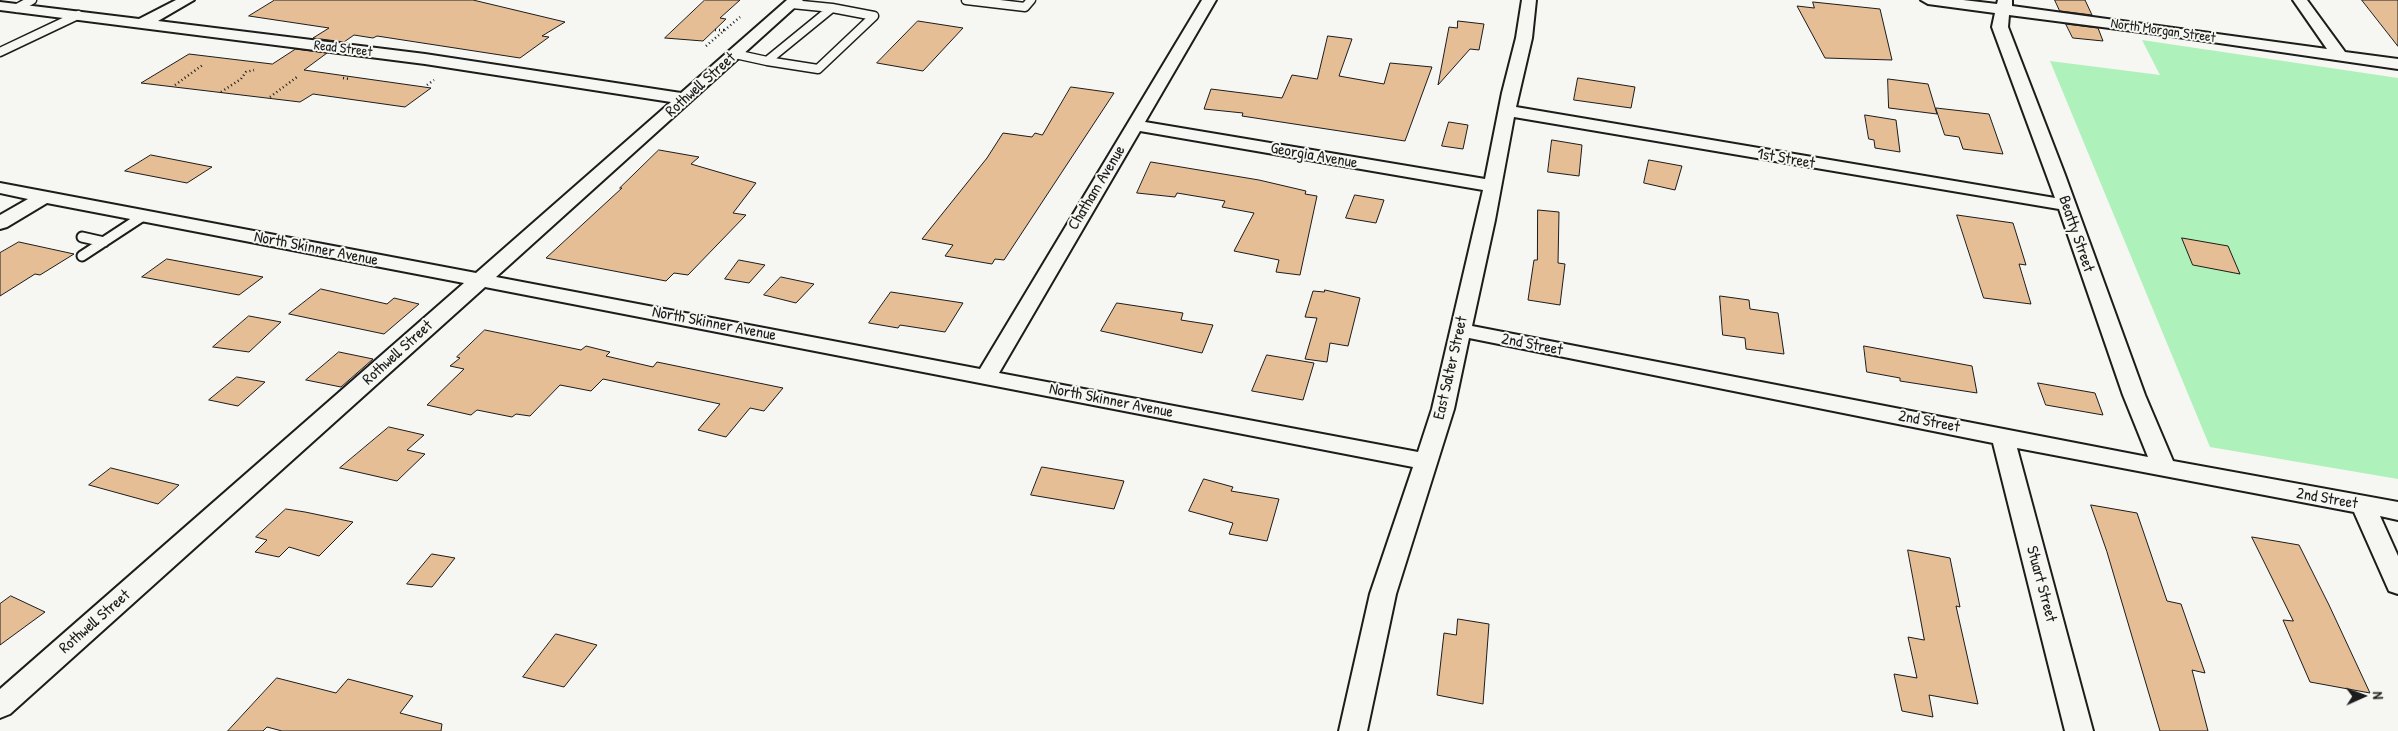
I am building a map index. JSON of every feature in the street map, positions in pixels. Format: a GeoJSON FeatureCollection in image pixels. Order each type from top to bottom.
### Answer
{"type":"FeatureCollection","features":[{"type":"Feature","properties":{"kind":"street"},"geometry":{"type":"LineString","coordinates":[[143,23],[186,0]]}},
{"type":"Feature","properties":{"kind":"street","name":"Chatham Avenue"},"geometry":{"type":"LineString","coordinates":[[986,377],[1209,0]]}},
{"type":"Feature","properties":{"kind":"street","name":"East Salter Street"},"geometry":{"type":"LineString","coordinates":[[1352,731],[1383,594],[1443,409],[1524,38],[1529,0]]}},
{"type":"Feature","properties":{"kind":"street","name":"North Morgan Street"},"geometry":{"type":"LineString","coordinates":[[1928,0],[2004,5],[2398,64]]}},
{"type":"Feature","properties":{"kind":"street"},"geometry":{"type":"LineString","coordinates":[[2300,0],[2340,56]]}},
{"type":"Feature","properties":{"kind":"street","name":"Rothwell Street"},"geometry":{"type":"LineString","coordinates":[[0,706],[794,2]]}},
{"type":"Feature","properties":{"kind":"street","name":"Beatty Street"},"geometry":{"type":"LineString","coordinates":[[2004,5],[1999,19],[2000,27],[2056,175],[2065,205],[2134,395],[2164,468]]}},
{"type":"Feature","properties":{"kind":"street","name":"Read Street"},"geometry":{"type":"LineString","coordinates":[[0,6],[433,61],[685,99]]}},
{"type":"Feature","properties":{"kind":"street","name":"1st Street"},"geometry":{"type":"LineString","coordinates":[[1507,111],[2065,205]]}},
{"type":"Feature","properties":{"kind":"street","name":"Georgia Avenue"},"geometry":{"type":"LineString","coordinates":[[1135,125],[1492,186]]}},
{"type":"Feature","properties":{"kind":"street","name":"North Skinner Avenue"},"geometry":{"type":"LineString","coordinates":[[0,188],[1427,462]]}},
{"type":"Feature","properties":{"kind":"street"},"geometry":{"type":"LineString","coordinates":[[0,223],[44,196]]}},
{"type":"Feature","properties":{"kind":"street","name":"2nd Street"},"geometry":{"type":"LineString","coordinates":[[1461,330],[2003,437],[2398,511]]}},
{"type":"Feature","properties":{"kind":"street","name":"Stuart Street"},"geometry":{"type":"LineString","coordinates":[[2003,437],[2079,731]]}},
{"type":"Feature","properties":{"kind":"street"},"geometry":{"type":"LineString","coordinates":[[2363,505],[2398,584]]}},
{"type":"Feature","properties":{"kind":"lane"},"geometry":{"type":"LineString","coordinates":[[17,8],[32,0]]}},
{"type":"Feature","properties":{"kind":"lane"},"geometry":{"type":"LineString","coordinates":[[966,0],[1026,7],[1031,0]]}},
{"type":"Feature","properties":{"kind":"lane"},"geometry":{"type":"LineString","coordinates":[[735,54],[766,62],[818,69],[874,16],[794,2]]}},
{"type":"Feature","properties":{"kind":"lane"},"geometry":{"type":"LineString","coordinates":[[766,62],[832,8]]}},
{"type":"Feature","properties":{"kind":"lane"},"geometry":{"type":"LineString","coordinates":[[0,52],[78,15]]}},
{"type":"Feature","properties":{"kind":"lane"},"geometry":{"type":"LineString","coordinates":[[82,256],[143,216]]}},
{"type":"Feature","properties":{"kind":"lane"},"geometry":{"type":"LineString","coordinates":[[82,237],[104,242]]}},
{"type":"Feature","properties":{"kind":"path"},"geometry":{"type":"LineString","coordinates":[[706,46],[740,17]]}},
{"type":"Feature","properties":{"kind":"path"},"geometry":{"type":"LineString","coordinates":[[715,30],[724,30]]}},
{"type":"Feature","properties":{"kind":"path"},"geometry":{"type":"LineString","coordinates":[[175,85],[204,64]]}},
{"type":"Feature","properties":{"kind":"path"},"geometry":{"type":"LineString","coordinates":[[221,92],[241,79],[246,72],[254,70]]}},
{"type":"Feature","properties":{"kind":"path"},"geometry":{"type":"LineString","coordinates":[[270,97],[297,77]]}},
{"type":"Feature","properties":{"kind":"path"},"geometry":{"type":"LineString","coordinates":[[343,78],[350,79]]}},
{"type":"Feature","properties":{"kind":"green space"},"geometry":{"type":"Polygon","coordinates":[[[2142,40],[2398,78],[2398,479],[2210,447],[2050,61],[2160,75],[2142,40]]]}},
{"type":"Feature","properties":{"kind":"building"},"geometry":{"type":"Polygon","coordinates":[[[275,0],[473,0],[565,22],[542,36],[549,37],[520,58],[377,36],[373,38],[354,35],[344,42],[313,38],[329,28],[249,16],[275,0]]]}},
{"type":"Feature","properties":{"kind":"building"},"geometry":{"type":"Polygon","coordinates":[[[705,0],[740,0],[720,18],[726,19],[703,41],[665,38],[705,0]]]}},
{"type":"Feature","properties":{"kind":"building"},"geometry":{"type":"Polygon","coordinates":[[[2055,0],[2085,0],[2092,15],[2060,11],[2055,0]]]}},
{"type":"Feature","properties":{"kind":"building"},"geometry":{"type":"Polygon","coordinates":[[[2362,0],[2398,0],[2398,46],[2362,0]]]}},
{"type":"Feature","properties":{"kind":"building"},"geometry":{"type":"Polygon","coordinates":[[[1813,2],[1880,9],[1892,60],[1825,58],[1797,6],[1814,8],[1813,2]]]}},
{"type":"Feature","properties":{"kind":"building"},"geometry":{"type":"Polygon","coordinates":[[[918,21],[963,28],[923,71],[877,63],[918,21]]]}},
{"type":"Feature","properties":{"kind":"building"},"geometry":{"type":"Polygon","coordinates":[[[1458,21],[1484,24],[1479,50],[1470,49],[1438,85],[1449,27],[1457,28],[1458,21]]]}},
{"type":"Feature","properties":{"kind":"building"},"geometry":{"type":"Polygon","coordinates":[[[2066,24],[2098,28],[2103,41],[2073,38],[2066,24]]]}},
{"type":"Feature","properties":{"kind":"building"},"geometry":{"type":"Polygon","coordinates":[[[1328,36],[1352,39],[1339,76],[1384,84],[1390,63],[1432,67],[1405,141],[1242,116],[1243,113],[1204,109],[1211,89],[1282,98],[1292,75],[1317,79],[1328,36]]]}},
{"type":"Feature","properties":{"kind":"building"},"geometry":{"type":"Polygon","coordinates":[[[296,49],[327,53],[304,70],[431,88],[405,107],[313,94],[300,102],[141,83],[189,54],[272,64],[296,49]]]}},
{"type":"Feature","properties":{"kind":"building"},"geometry":{"type":"Polygon","coordinates":[[[1578,78],[1635,87],[1631,108],[1574,100],[1578,78]]]}},
{"type":"Feature","properties":{"kind":"building"},"geometry":{"type":"Polygon","coordinates":[[[1888,79],[1928,84],[1937,114],[1889,108],[1888,79]]]}},
{"type":"Feature","properties":{"kind":"building"},"geometry":{"type":"Polygon","coordinates":[[[1071,87],[1114,93],[1004,260],[995,259],[992,264],[945,256],[953,245],[922,239],[987,158],[1003,133],[1032,137],[1035,133],[1042,135],[1071,87]]]}},
{"type":"Feature","properties":{"kind":"building"},"geometry":{"type":"Polygon","coordinates":[[[1936,108],[1989,114],[2003,154],[1963,149],[1959,137],[1945,135],[1936,108]]]}},
{"type":"Feature","properties":{"kind":"building"},"geometry":{"type":"Polygon","coordinates":[[[1865,115],[1896,120],[1900,152],[1875,148],[1874,140],[1869,139],[1865,115]]]}},
{"type":"Feature","properties":{"kind":"building"},"geometry":{"type":"Polygon","coordinates":[[[1449,122],[1468,125],[1463,149],[1442,146],[1449,122]]]}},
{"type":"Feature","properties":{"kind":"building"},"geometry":{"type":"Polygon","coordinates":[[[1552,140],[1582,145],[1579,176],[1548,172],[1552,140]]]}},
{"type":"Feature","properties":{"kind":"building"},"geometry":{"type":"Polygon","coordinates":[[[659,150],[699,157],[691,164],[756,183],[733,213],[746,215],[688,275],[674,273],[666,281],[546,258],[622,188],[620,188],[659,150]]]}},
{"type":"Feature","properties":{"kind":"building"},"geometry":{"type":"Polygon","coordinates":[[[151,155],[212,167],[187,183],[125,171],[151,155]]]}},
{"type":"Feature","properties":{"kind":"building"},"geometry":{"type":"Polygon","coordinates":[[[1649,160],[1682,166],[1675,190],[1644,183],[1649,160]]]}},
{"type":"Feature","properties":{"kind":"building"},"geometry":{"type":"Polygon","coordinates":[[[1151,162],[1259,180],[1306,191],[1305,194],[1317,196],[1300,275],[1276,272],[1279,260],[1234,251],[1254,213],[1222,207],[1225,201],[1177,193],[1175,197],[1137,193],[1151,162]]]}},
{"type":"Feature","properties":{"kind":"building"},"geometry":{"type":"Polygon","coordinates":[[[1355,195],[1384,200],[1376,223],[1346,218],[1355,195]]]}},
{"type":"Feature","properties":{"kind":"building"},"geometry":{"type":"Polygon","coordinates":[[[1538,210],[1559,212],[1558,263],[1565,264],[1560,305],[1528,300],[1534,260],[1537,260],[1538,210]]]}},
{"type":"Feature","properties":{"kind":"building"},"geometry":{"type":"Polygon","coordinates":[[[1957,215],[2013,223],[2026,265],[2019,264],[2031,304],[1984,298],[1957,215]]]}},
{"type":"Feature","properties":{"kind":"building"},"geometry":{"type":"Polygon","coordinates":[[[2182,238],[2228,246],[2240,274],[2193,265],[2182,238]]]}},
{"type":"Feature","properties":{"kind":"building"},"geometry":{"type":"Polygon","coordinates":[[[19,242],[74,254],[40,275],[35,274],[0,296],[0,253],[19,242]]]}},
{"type":"Feature","properties":{"kind":"building"},"geometry":{"type":"Polygon","coordinates":[[[167,259],[263,277],[239,295],[142,277],[167,259]]]}},
{"type":"Feature","properties":{"kind":"building"},"geometry":{"type":"Polygon","coordinates":[[[739,260],[765,265],[749,283],[725,279],[739,260]]]}},
{"type":"Feature","properties":{"kind":"building"},"geometry":{"type":"Polygon","coordinates":[[[781,277],[814,284],[796,303],[764,295],[781,277]]]}},
{"type":"Feature","properties":{"kind":"building"},"geometry":{"type":"Polygon","coordinates":[[[321,289],[387,304],[394,298],[419,304],[384,334],[289,314],[321,289]]]}},
{"type":"Feature","properties":{"kind":"building"},"geometry":{"type":"Polygon","coordinates":[[[1325,290],[1360,298],[1348,346],[1330,343],[1327,362],[1305,359],[1317,318],[1305,317],[1313,291],[1324,292],[1325,290]]]}},
{"type":"Feature","properties":{"kind":"building"},"geometry":{"type":"Polygon","coordinates":[[[891,292],[963,303],[945,332],[900,325],[898,328],[869,323],[891,292]]]}},
{"type":"Feature","properties":{"kind":"building"},"geometry":{"type":"Polygon","coordinates":[[[1720,296],[1749,300],[1750,309],[1778,313],[1784,354],[1746,349],[1745,338],[1723,335],[1720,296]]]}},
{"type":"Feature","properties":{"kind":"building"},"geometry":{"type":"Polygon","coordinates":[[[1117,303],[1183,313],[1181,320],[1213,325],[1202,353],[1101,331],[1117,303]]]}},
{"type":"Feature","properties":{"kind":"building"},"geometry":{"type":"Polygon","coordinates":[[[249,316],[281,322],[249,352],[213,347],[249,316]]]}},
{"type":"Feature","properties":{"kind":"building"},"geometry":{"type":"Polygon","coordinates":[[[485,330],[581,350],[586,346],[610,352],[606,356],[653,367],[657,362],[783,388],[764,411],[750,408],[726,437],[698,430],[720,404],[603,379],[591,391],[560,385],[530,416],[516,414],[512,417],[477,410],[471,415],[427,405],[464,369],[450,366],[460,358],[457,357],[485,330]]]}},
{"type":"Feature","properties":{"kind":"building"},"geometry":{"type":"Polygon","coordinates":[[[1864,346],[1972,366],[1977,393],[1900,381],[1900,378],[1867,372],[1864,346]]]}},
{"type":"Feature","properties":{"kind":"building"},"geometry":{"type":"Polygon","coordinates":[[[339,352],[373,359],[341,387],[306,380],[339,352]]]}},
{"type":"Feature","properties":{"kind":"building"},"geometry":{"type":"Polygon","coordinates":[[[1267,355],[1314,363],[1303,400],[1252,391],[1267,355]]]}},
{"type":"Feature","properties":{"kind":"building"},"geometry":{"type":"Polygon","coordinates":[[[237,377],[265,382],[238,406],[209,400],[237,377]]]}},
{"type":"Feature","properties":{"kind":"building"},"geometry":{"type":"Polygon","coordinates":[[[2038,383],[2095,393],[2103,415],[2046,405],[2038,383]]]}},
{"type":"Feature","properties":{"kind":"building"},"geometry":{"type":"Polygon","coordinates":[[[389,427],[424,435],[407,450],[425,454],[397,481],[340,468],[389,427]]]}},
{"type":"Feature","properties":{"kind":"building"},"geometry":{"type":"Polygon","coordinates":[[[1042,467],[1124,481],[1114,509],[1031,495],[1042,467]]]}},
{"type":"Feature","properties":{"kind":"building"},"geometry":{"type":"Polygon","coordinates":[[[111,468],[179,485],[158,504],[89,485],[111,468]]]}},
{"type":"Feature","properties":{"kind":"building"},"geometry":{"type":"Polygon","coordinates":[[[1204,479],[1233,487],[1231,491],[1279,499],[1267,541],[1229,534],[1233,523],[1189,511],[1204,479]]]}},
{"type":"Feature","properties":{"kind":"building"},"geometry":{"type":"Polygon","coordinates":[[[2091,505],[2137,513],[2167,601],[2181,604],[2205,673],[2192,670],[2208,731],[2160,731],[2107,552],[2091,505]]]}},
{"type":"Feature","properties":{"kind":"building"},"geometry":{"type":"Polygon","coordinates":[[[286,509],[353,522],[319,556],[289,547],[279,557],[255,552],[267,540],[256,537],[286,509]]]}},
{"type":"Feature","properties":{"kind":"building"},"geometry":{"type":"Polygon","coordinates":[[[2252,537],[2299,545],[2370,693],[2310,682],[2283,620],[2293,621],[2252,537]]]}},
{"type":"Feature","properties":{"kind":"building"},"geometry":{"type":"Polygon","coordinates":[[[1908,550],[1950,558],[1960,607],[1956,606],[1978,704],[1929,695],[1933,717],[1902,711],[1894,674],[1917,678],[1908,637],[1924,640],[1908,550]]]}},
{"type":"Feature","properties":{"kind":"building"},"geometry":{"type":"Polygon","coordinates":[[[432,554],[455,558],[432,587],[407,584],[432,554]]]}},
{"type":"Feature","properties":{"kind":"building"},"geometry":{"type":"Polygon","coordinates":[[[11,596],[45,612],[0,645],[0,604],[11,596]]]}},
{"type":"Feature","properties":{"kind":"building"},"geometry":{"type":"Polygon","coordinates":[[[1458,619],[1489,624],[1483,704],[1437,695],[1444,633],[1456,635],[1458,619]]]}},
{"type":"Feature","properties":{"kind":"building"},"geometry":{"type":"Polygon","coordinates":[[[556,634],[597,645],[564,687],[523,677],[556,634]]]}},
{"type":"Feature","properties":{"kind":"building"},"geometry":{"type":"Polygon","coordinates":[[[277,678],[336,693],[348,679],[413,696],[400,713],[442,724],[441,731],[282,731],[267,727],[263,731],[228,731],[277,678]]]}}]}
